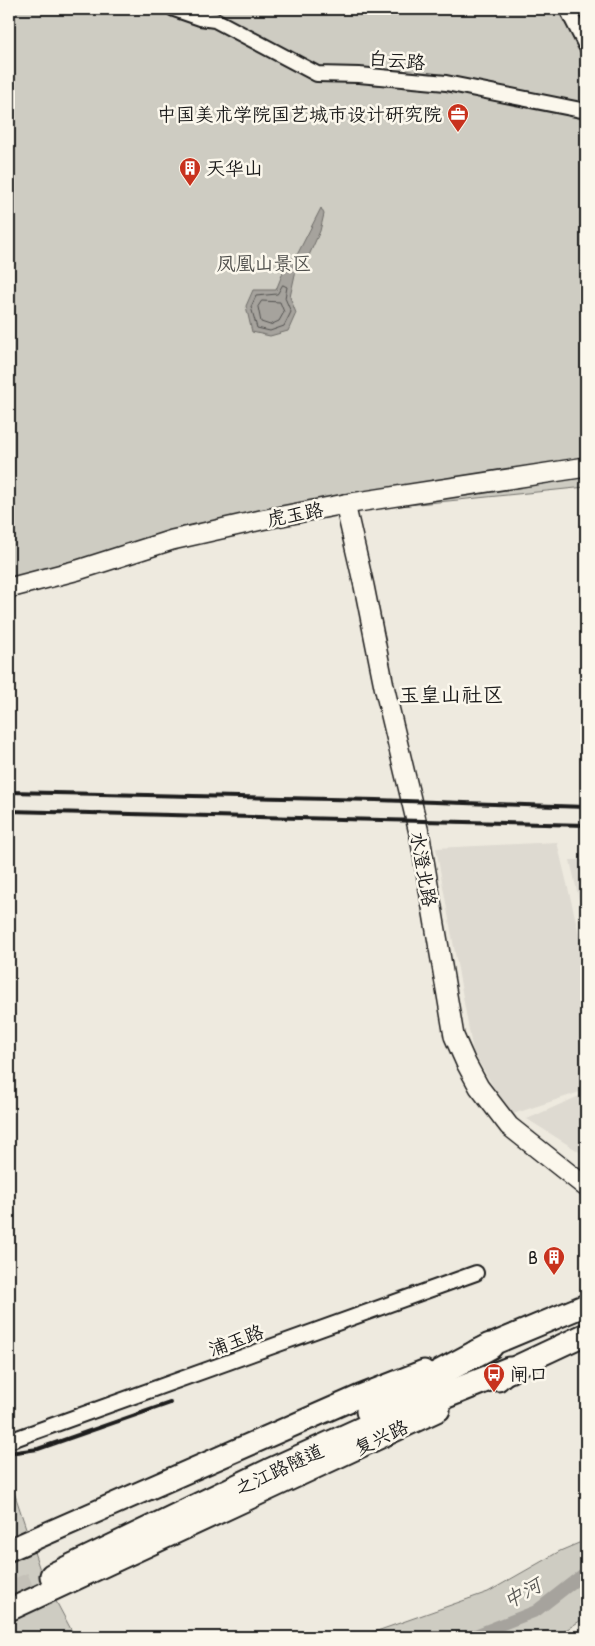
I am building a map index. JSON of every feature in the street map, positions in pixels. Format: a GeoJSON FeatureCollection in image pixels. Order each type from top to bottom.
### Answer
{"type":"FeatureCollection","features":[{"type":"Feature","properties":{"kind":"highway","name":"之江路隧道"},"geometry":{"type":"LineString","coordinates":[[490,1346],[381,1405],[270,1455],[50,1569],[384,1420],[509,1370]]}},
{"type":"Feature","properties":{"kind":"main road"},"geometry":{"type":"LineString","coordinates":[[9,1550],[360,1396],[490,1346],[586,1305]]}},
{"type":"Feature","properties":{"kind":"main road","name":"复兴路"},"geometry":{"type":"LineString","coordinates":[[9,1610],[491,1385],[509,1370],[586,1334]]}},
{"type":"Feature","properties":{"kind":"street","name":"白云路"},"geometry":{"type":"LineString","coordinates":[[174,9],[200,18],[213,15],[317,74],[359,75],[446,83],[586,112]]}},
{"type":"Feature","properties":{"kind":"street"},"geometry":{"type":"LineString","coordinates":[[567,9],[586,46]]}},
{"type":"Feature","properties":{"kind":"street","name":"虎玉路"},"geometry":{"type":"LineString","coordinates":[[9,588],[78,570],[172,540],[345,504],[586,467]]}},
{"type":"Feature","properties":{"kind":"street","name":"水澄北路"},"geometry":{"type":"LineString","coordinates":[[345,504],[384,686],[420,837],[454,1036],[479,1087],[509,1126],[586,1187]]}},
{"type":"Feature","properties":{"kind":"street","name":"浦玉路"},"geometry":{"type":"LineString","coordinates":[[9,1441],[476,1273]]}},
{"type":"Feature","properties":{"kind":"shaded area"},"geometry":{"type":"Polygon","coordinates":[[[557,842],[586,963],[586,1090],[510,1115],[473,1052],[436,848],[557,842]]]}},
{"type":"Feature","properties":{"kind":"shaded area"},"geometry":{"type":"Polygon","coordinates":[[[570,860],[586,860],[586,931],[570,860]]]}},
{"type":"Feature","properties":{"kind":"shaded area"},"geometry":{"type":"Polygon","coordinates":[[[586,1093],[586,1156],[527,1119],[586,1093]]]}},
{"type":"Feature","properties":{"kind":"green space","name":"凤凰山景区"},"geometry":{"type":"Polygon","coordinates":[[[9,9],[586,9],[586,487],[300,516],[9,585],[9,9]]]}},
{"type":"Feature","properties":{"kind":"green space"},"geometry":{"type":"Polygon","coordinates":[[[9,1477],[41,1573],[75,1637],[9,1637],[9,1477]]]}},
{"type":"Feature","properties":{"kind":"green space"},"geometry":{"type":"Polygon","coordinates":[[[586,1540],[586,1617],[555,1637],[360,1637],[488,1592],[560,1551],[586,1540]]]}},
{"type":"Feature","properties":{"kind":"water"},"geometry":{"type":"Polygon","coordinates":[[[321,208],[324,214],[320,231],[306,262],[296,270],[290,297],[296,313],[288,331],[270,336],[252,332],[246,306],[253,290],[276,290],[286,265],[298,253],[321,208]]]}},
{"type":"Feature","properties":{"kind":"waterway","name":"中河"},"geometry":{"type":"LineString","coordinates":[[470,1637],[536,1611],[586,1572]]}},
{"type":"Feature","properties":{"kind":"tunnel"},"geometry":{"type":"LineString","coordinates":[[9,1594],[53,1576]]}},
{"type":"Feature","properties":{"kind":"railway"},"geometry":{"type":"LineString","coordinates":[[9,792],[376,800],[586,807]]}},
{"type":"Feature","properties":{"kind":"railway"},"geometry":{"type":"LineString","coordinates":[[9,811],[586,825]]}},
{"type":"Feature","properties":{"kind":"railway"},"geometry":{"type":"LineString","coordinates":[[9,1453],[38,1449],[170,1403]]}},
{"type":"Feature","properties":{"kind":"place","name":"中国美术学院国艺城市设计研究院"},"geometry":{"type":"Point","coordinates":[458,133]}},
{"type":"Feature","properties":{"kind":"place","name":"天华山"},"geometry":{"type":"Point","coordinates":[190,187]}},
{"type":"Feature","properties":{"kind":"place","name":"B"},"geometry":{"type":"Point","coordinates":[554,1276]}},
{"type":"Feature","properties":{"kind":"place","name":"闸口"},"geometry":{"type":"Point","coordinates":[494,1393]}},
{"type":"Feature","properties":{"kind":"district","name":"玉皇山社区"},"geometry":{"type":"Point","coordinates":[451,695]}}]}
